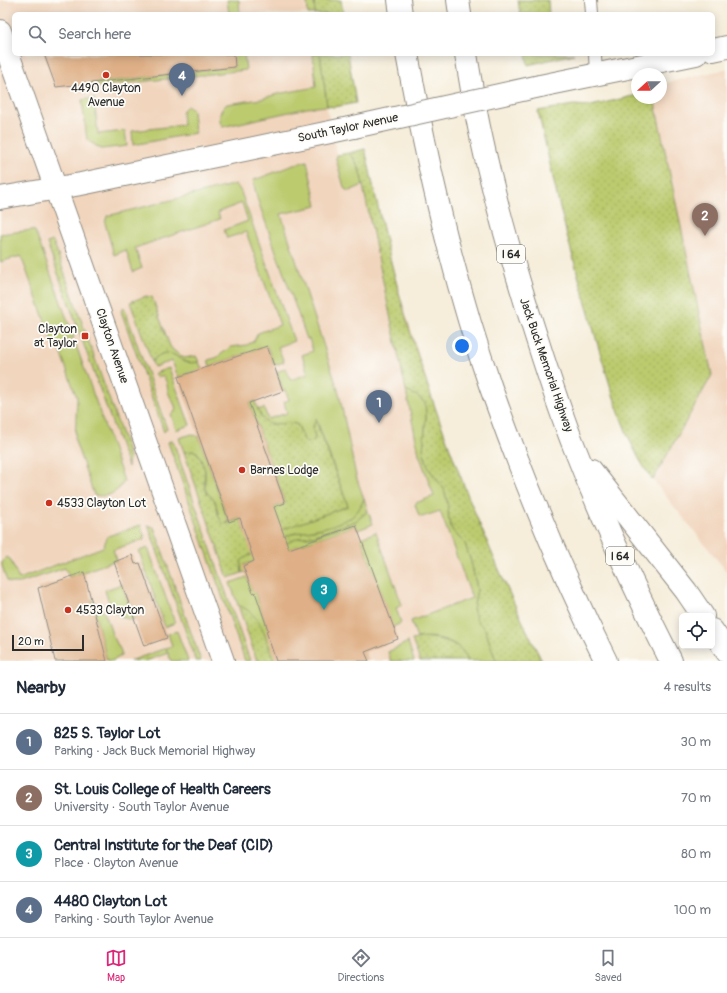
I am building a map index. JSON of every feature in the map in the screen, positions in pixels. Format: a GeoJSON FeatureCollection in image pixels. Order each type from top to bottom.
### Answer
{"type":"FeatureCollection","features":[{"type":"Feature","properties":{"kind":"main road"},"geometry":{"type":"LineString","coordinates":[[399,0],[401,12]]}},
{"type":"Feature","properties":{"kind":"main road"},"geometry":{"type":"LineString","coordinates":[[458,0],[460,12]]}},
{"type":"Feature","properties":{"kind":"main road","name":"Clayton Avenue"},"geometry":{"type":"LineString","coordinates":[[0,31],[223,661]]}},
{"type":"Feature","properties":{"kind":"main road"},"geometry":{"type":"LineString","coordinates":[[715,50],[727,47]]}},
{"type":"Feature","properties":{"kind":"main road"},"geometry":{"type":"LineString","coordinates":[[407,56],[424,142],[442,220],[465,305],[488,379],[521,470],[554,550],[606,661]]}},
{"type":"Feature","properties":{"kind":"main road","name":"Jack Buck Memorial Highway"},"geometry":{"type":"LineString","coordinates":[[466,56],[479,127],[498,206],[514,266],[547,372],[574,448],[607,526],[643,605],[671,661]]}},
{"type":"Feature","properties":{"kind":"main road","name":"South Taylor Avenue"},"geometry":{"type":"LineString","coordinates":[[0,198],[56,189],[354,127],[540,86],[596,64],[676,56]]}},
{"type":"Feature","properties":{"kind":"main road"},"geometry":{"type":"LineString","coordinates":[[574,448],[686,590],[701,613]]}},
{"type":"Feature","properties":{"kind":"main road"},"geometry":{"type":"LineString","coordinates":[[590,627],[592,661]]}},
{"type":"Feature","properties":{"kind":"main road"},"geometry":{"type":"LineString","coordinates":[[715,634],[727,652]]}},
{"type":"Feature","properties":{"kind":"lane"},"geometry":{"type":"LineString","coordinates":[[591,0],[592,12]]}},
{"type":"Feature","properties":{"kind":"shaded area"},"geometry":{"type":"Polygon","coordinates":[[[0,0],[314,0],[315,12],[12,12],[12,56],[320,56],[325,99],[337,155],[365,149],[381,222],[400,294],[429,388],[453,458],[513,601],[542,661],[0,661],[0,0]]]}},
{"type":"Feature","properties":{"kind":"shaded area"},"geometry":{"type":"Polygon","coordinates":[[[727,69],[727,572],[653,480],[712,375],[655,104],[667,104],[667,83],[727,69]]]}},
{"type":"Feature","properties":{"kind":"green space"},"geometry":{"type":"Polygon","coordinates":[[[227,0],[239,0],[240,12],[229,12],[227,0]]]}},
{"type":"Feature","properties":{"kind":"green space"},"geometry":{"type":"Polygon","coordinates":[[[307,0],[314,0],[315,12],[308,12],[307,0]]]}},
{"type":"Feature","properties":{"kind":"green space"},"geometry":{"type":"Polygon","coordinates":[[[314,0],[341,0],[343,12],[315,12],[314,0]]]}},
{"type":"Feature","properties":{"kind":"green space"},"geometry":{"type":"Polygon","coordinates":[[[518,0],[548,0],[549,12],[520,12],[518,0]]]}},
{"type":"Feature","properties":{"kind":"green space"},"geometry":{"type":"Polygon","coordinates":[[[233,56],[244,56],[246,70],[84,88],[84,84],[235,67],[233,56]]]}},
{"type":"Feature","properties":{"kind":"green space"},"geometry":{"type":"Polygon","coordinates":[[[313,56],[320,56],[327,106],[307,108],[222,127],[220,114],[222,109],[227,104],[261,99],[277,94],[316,87],[313,56]]]}},
{"type":"Feature","properties":{"kind":"green space"},"geometry":{"type":"Polygon","coordinates":[[[320,56],[348,56],[356,103],[334,107],[327,106],[320,56]]]}},
{"type":"Feature","properties":{"kind":"green space"},"geometry":{"type":"Polygon","coordinates":[[[526,56],[566,56],[528,65],[526,56]]]}},
{"type":"Feature","properties":{"kind":"green space"},"geometry":{"type":"Polygon","coordinates":[[[631,96],[631,104],[655,104],[712,375],[653,480],[643,466],[627,435],[609,382],[558,200],[538,111],[573,105],[591,106],[631,96]]]}},
{"type":"Feature","properties":{"kind":"green space"},"geometry":{"type":"Polygon","coordinates":[[[94,98],[98,134],[125,131],[127,146],[101,149],[87,140],[82,100],[94,98]]]}},
{"type":"Feature","properties":{"kind":"green space"},"geometry":{"type":"Polygon","coordinates":[[[187,106],[193,111],[195,133],[133,145],[132,131],[183,125],[182,111],[187,106]]]}},
{"type":"Feature","properties":{"kind":"green space"},"geometry":{"type":"Polygon","coordinates":[[[365,149],[385,239],[399,293],[430,394],[484,536],[542,661],[496,661],[485,629],[477,621],[473,609],[477,589],[471,562],[465,544],[452,530],[444,490],[429,469],[423,451],[426,416],[417,396],[406,391],[359,167],[349,153],[365,149]]]}},
{"type":"Feature","properties":{"kind":"green space"},"geometry":{"type":"Polygon","coordinates":[[[349,153],[357,164],[363,185],[350,191],[346,190],[344,187],[336,159],[337,155],[349,153]]]}},
{"type":"Feature","properties":{"kind":"green space"},"geometry":{"type":"Polygon","coordinates":[[[307,161],[317,206],[281,214],[339,393],[356,476],[364,499],[359,509],[352,517],[333,525],[291,534],[281,539],[261,537],[348,506],[316,418],[313,427],[315,439],[309,443],[305,442],[298,425],[293,423],[269,424],[262,418],[258,410],[264,408],[268,419],[287,413],[284,402],[289,400],[285,390],[283,391],[277,372],[286,368],[290,380],[308,374],[302,355],[313,351],[309,339],[307,339],[257,198],[253,180],[307,161]]]}},
{"type":"Feature","properties":{"kind":"green space"},"geometry":{"type":"Polygon","coordinates":[[[236,184],[241,192],[294,341],[278,347],[284,362],[274,365],[267,346],[210,366],[208,360],[216,358],[231,347],[247,345],[254,341],[258,333],[280,325],[246,232],[227,238],[224,230],[248,221],[242,203],[218,212],[220,219],[135,248],[142,268],[133,272],[126,250],[114,255],[105,223],[107,216],[236,184]]]}},
{"type":"Feature","properties":{"kind":"green space"},"geometry":{"type":"Polygon","coordinates":[[[32,230],[35,231],[74,338],[54,346],[21,256],[0,262],[0,234],[32,230]]]}},
{"type":"Feature","properties":{"kind":"green space"},"geometry":{"type":"Polygon","coordinates":[[[53,241],[126,446],[129,458],[128,467],[47,243],[53,241]]]}},
{"type":"Feature","properties":{"kind":"green space"},"geometry":{"type":"Polygon","coordinates":[[[146,296],[152,297],[170,346],[173,350],[184,358],[196,356],[199,362],[186,363],[174,355],[167,353],[158,356],[152,362],[130,302],[146,296]]]}},
{"type":"Feature","properties":{"kind":"green space"},"geometry":{"type":"Polygon","coordinates":[[[124,307],[167,429],[164,432],[121,311],[124,307]]]}},
{"type":"Feature","properties":{"kind":"green space"},"geometry":{"type":"Polygon","coordinates":[[[76,345],[124,481],[119,489],[112,494],[103,496],[94,495],[75,441],[77,398],[60,351],[76,345]]]}},
{"type":"Feature","properties":{"kind":"green space"},"geometry":{"type":"Polygon","coordinates":[[[164,353],[174,355],[183,361],[192,363],[199,362],[202,369],[178,377],[172,361],[154,367],[152,362],[155,358],[164,353]]]}},
{"type":"Feature","properties":{"kind":"green space"},"geometry":{"type":"Polygon","coordinates":[[[169,368],[190,425],[176,430],[171,414],[174,413],[176,409],[169,394],[166,380],[162,376],[157,377],[155,373],[169,368]]]}},
{"type":"Feature","properties":{"kind":"green space"},"geometry":{"type":"Polygon","coordinates":[[[406,391],[417,396],[425,403],[426,416],[423,451],[429,469],[444,489],[449,521],[452,530],[465,544],[477,589],[473,609],[477,621],[485,629],[496,661],[468,661],[465,654],[454,644],[440,639],[424,637],[417,638],[411,621],[472,598],[440,511],[422,517],[419,516],[415,505],[416,503],[434,496],[419,454],[406,391]]]}},
{"type":"Feature","properties":{"kind":"green space"},"geometry":{"type":"Polygon","coordinates":[[[255,401],[264,420],[272,424],[290,423],[298,425],[303,438],[315,439],[313,427],[315,418],[348,506],[262,537],[281,539],[291,534],[322,528],[359,509],[364,499],[368,511],[356,521],[314,536],[298,538],[241,566],[242,573],[228,578],[184,452],[197,452],[201,459],[205,469],[204,483],[208,494],[215,500],[219,517],[226,524],[240,518],[246,535],[274,507],[285,503],[249,403],[255,401]]]}},
{"type":"Feature","properties":{"kind":"green space"},"geometry":{"type":"Polygon","coordinates":[[[192,434],[199,437],[229,522],[223,524],[219,517],[215,500],[205,489],[205,470],[197,452],[184,452],[179,438],[192,434]]]}},
{"type":"Feature","properties":{"kind":"green space"},"geometry":{"type":"Polygon","coordinates":[[[173,441],[250,661],[245,661],[168,442],[173,441]]]}},
{"type":"Feature","properties":{"kind":"green space"},"geometry":{"type":"Polygon","coordinates":[[[368,511],[373,524],[358,530],[356,525],[244,565],[246,572],[242,573],[241,561],[248,556],[285,544],[298,538],[314,536],[356,521],[368,511]]]}},
{"type":"Feature","properties":{"kind":"green space"},"geometry":{"type":"Polygon","coordinates":[[[141,525],[145,539],[113,550],[117,560],[69,577],[65,568],[20,583],[11,583],[7,581],[2,562],[7,557],[10,559],[19,579],[103,547],[108,536],[141,525]]]}},
{"type":"Feature","properties":{"kind":"green space"},"geometry":{"type":"Polygon","coordinates":[[[148,525],[154,527],[201,661],[196,661],[148,525]]]}},
{"type":"Feature","properties":{"kind":"green space"},"geometry":{"type":"Polygon","coordinates":[[[376,532],[402,605],[396,608],[401,623],[393,627],[361,538],[376,532]]]}},
{"type":"Feature","properties":{"kind":"green space"},"geometry":{"type":"Polygon","coordinates":[[[148,548],[175,623],[165,627],[139,551],[148,548]]]}},
{"type":"Feature","properties":{"kind":"green space"},"geometry":{"type":"Polygon","coordinates":[[[247,577],[253,592],[255,592],[279,661],[274,661],[258,621],[246,609],[238,605],[230,583],[247,577]]]}},
{"type":"Feature","properties":{"kind":"green space"},"geometry":{"type":"Polygon","coordinates":[[[122,584],[134,620],[123,617],[115,611],[111,606],[105,590],[122,584]]]}},
{"type":"Feature","properties":{"kind":"green space"},"geometry":{"type":"Polygon","coordinates":[[[91,599],[100,607],[106,616],[112,634],[121,651],[121,656],[112,661],[107,660],[91,599]]]}},
{"type":"Feature","properties":{"kind":"green space"},"geometry":{"type":"Polygon","coordinates":[[[238,605],[253,614],[258,621],[274,661],[257,661],[238,605]]]}},
{"type":"Feature","properties":{"kind":"green space"},"geometry":{"type":"Polygon","coordinates":[[[177,631],[188,661],[171,661],[166,648],[172,646],[168,634],[177,631]]]}},
{"type":"Feature","properties":{"kind":"green space"},"geometry":{"type":"Polygon","coordinates":[[[424,637],[444,640],[456,646],[465,655],[468,661],[420,661],[412,640],[424,637]]]}},
{"type":"Feature","properties":{"kind":"green space"},"geometry":{"type":"Polygon","coordinates":[[[408,642],[414,661],[391,661],[388,652],[408,642]]]}},
{"type":"Feature","properties":{"kind":"green space"},"geometry":{"type":"Polygon","coordinates":[[[166,648],[168,653],[146,661],[130,661],[166,648]]]}},
{"type":"Feature","properties":{"kind":"building","name":"4490 Clayton Avenue"},"geometry":{"type":"Polygon","coordinates":[[[45,56],[234,56],[235,67],[56,87],[45,56]]]}},
{"type":"Feature","properties":{"kind":"building"},"geometry":{"type":"Polygon","coordinates":[[[267,346],[283,391],[249,403],[285,503],[274,507],[289,549],[356,525],[398,639],[365,652],[369,661],[276,661],[266,631],[268,630],[255,592],[253,593],[243,566],[254,561],[240,518],[229,522],[178,377],[267,346]]]}},
{"type":"Feature","properties":{"kind":"building"},"geometry":{"type":"Polygon","coordinates":[[[132,555],[135,564],[140,563],[167,638],[144,646],[114,562],[132,555]]]}},
{"type":"Feature","properties":{"kind":"building"},"geometry":{"type":"Polygon","coordinates":[[[84,572],[107,661],[55,661],[38,588],[84,572]]]}},
{"type":"Feature","properties":{"kind":"place","name":"4490 Clayton Avenue"},"geometry":{"type":"Point","coordinates":[106,75]}},
{"type":"Feature","properties":{"kind":"place","name":"4480 Clayton Lot"},"geometry":{"type":"Point","coordinates":[182,96]}},
{"type":"Feature","properties":{"kind":"place","name":"St. Louis College of Health Careers"},"geometry":{"type":"Point","coordinates":[705,236]}},
{"type":"Feature","properties":{"kind":"place","name":"Clayton at Taylor"},"geometry":{"type":"Point","coordinates":[85,336]}},
{"type":"Feature","properties":{"kind":"place","name":"825 S. Taylor Lot"},"geometry":{"type":"Point","coordinates":[379,423]}},
{"type":"Feature","properties":{"kind":"place","name":"Barnes Lodge"},"geometry":{"type":"Point","coordinates":[242,470]}},
{"type":"Feature","properties":{"kind":"place","name":"4533 Clayton Lot"},"geometry":{"type":"Point","coordinates":[49,503]}},
{"type":"Feature","properties":{"kind":"place","name":"4533 Clayton"},"geometry":{"type":"Point","coordinates":[68,610]}},
{"type":"Feature","properties":{"kind":"place","name":"Central Institute for the Deaf (CID)"},"geometry":{"type":"Point","coordinates":[324,610]}}]}
